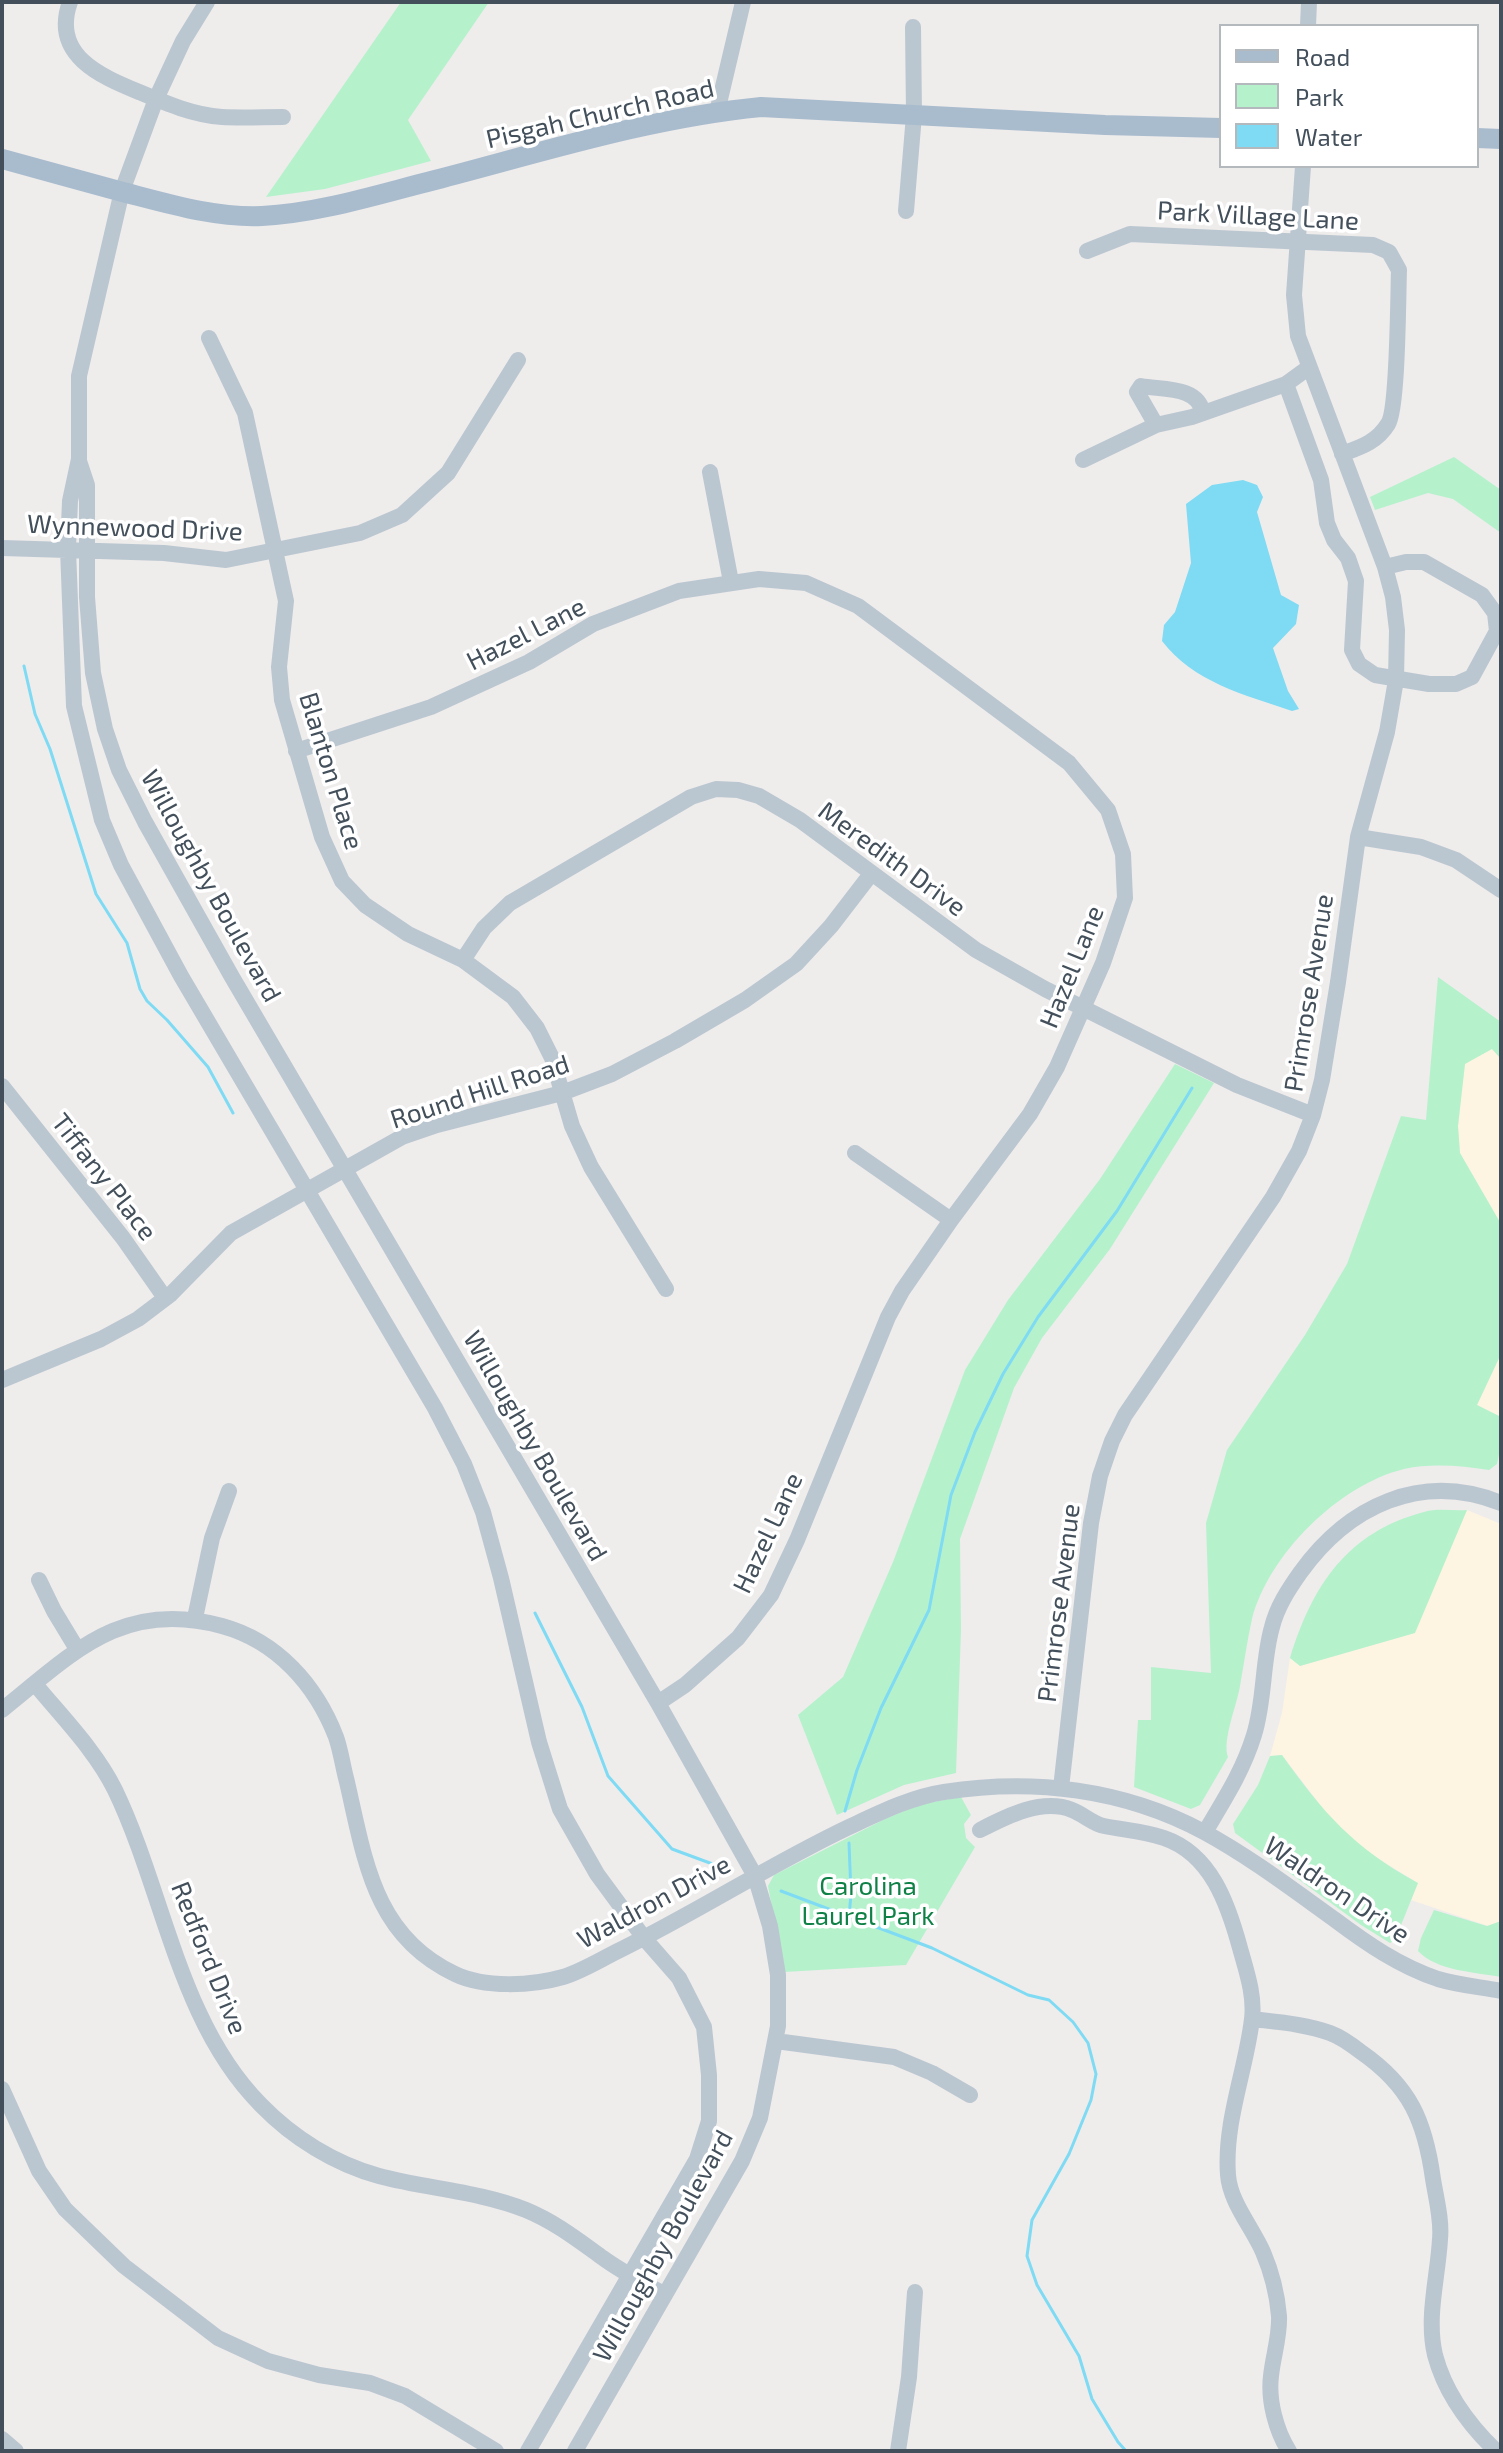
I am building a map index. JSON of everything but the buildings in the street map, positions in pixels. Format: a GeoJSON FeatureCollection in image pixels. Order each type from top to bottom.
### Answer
{"type":"FeatureCollection","features":[{"type":"Feature","properties":{"kind":"main road","name":"Pisgah Church Road"},"geometry":{"type":"LineString","coordinates":[[2,159],[177,206],[224,214],[262,216],[297,212],[508,162],[624,130],[761,107],[1219,128]]}},
{"type":"Feature","properties":{"kind":"main road"},"geometry":{"type":"LineString","coordinates":[[1479,138],[1501,139]]}},
{"type":"Feature","properties":{"kind":"street"},"geometry":{"type":"LineString","coordinates":[[70,2],[67,37],[78,57],[105,78],[178,108],[220,117],[283,117]]}},
{"type":"Feature","properties":{"kind":"street","name":"Willoughby Boulevard"},"geometry":{"type":"LineString","coordinates":[[207,2],[183,41],[156,99],[122,191],[79,376],[79,459],[70,501],[68,549],[74,706],[102,820],[121,865],[181,976],[435,1408],[464,1464],[483,1512],[539,1742],[560,1809],[597,1874],[644,1938],[679,1978],[704,2027],[709,2075],[709,2121],[697,2159],[528,2451]]}},
{"type":"Feature","properties":{"kind":"street"},"geometry":{"type":"LineString","coordinates":[[717,112],[743,2]]}},
{"type":"Feature","properties":{"kind":"street"},"geometry":{"type":"LineString","coordinates":[[1308,24],[1309,2]]}},
{"type":"Feature","properties":{"kind":"street"},"geometry":{"type":"LineString","coordinates":[[906,211],[914,115],[913,27]]}},
{"type":"Feature","properties":{"kind":"street","name":"Primrose Avenue"},"geometry":{"type":"LineString","coordinates":[[1061,1788],[1091,1523],[1100,1476],[1125,1415],[1273,1197],[1299,1151],[1313,1115],[1334,1010],[1358,837],[1387,732],[1396,680],[1397,630],[1385,567],[1298,336],[1294,295],[1303,168]]}},
{"type":"Feature","properties":{"kind":"street","name":"Park Village Lane"},"geometry":{"type":"LineString","coordinates":[[1087,251],[1130,234],[1373,245],[1389,252],[1399,270],[1390,422],[1373,441],[1342,454]]}},
{"type":"Feature","properties":{"kind":"street","name":"Blanton Place"},"geometry":{"type":"LineString","coordinates":[[209,338],[245,413],[286,601],[279,667],[282,700],[322,837],[342,881],[365,905],[408,934],[463,960],[513,997],[537,1028],[552,1058],[572,1126],[591,1167],[666,1289]]}},
{"type":"Feature","properties":{"kind":"street","name":"Wynnewood Drive"},"geometry":{"type":"LineString","coordinates":[[2,548],[164,553],[226,560],[360,533],[402,515],[448,473],[518,360]]}},
{"type":"Feature","properties":{"kind":"street"},"geometry":{"type":"LineString","coordinates":[[1083,460],[1156,425],[1203,413],[1286,384],[1308,368]]}},
{"type":"Feature","properties":{"kind":"street"},"geometry":{"type":"LineString","coordinates":[[1286,384],[1321,480],[1327,523],[1334,540],[1348,558],[1356,581],[1352,650],[1359,664],[1375,675],[1429,684],[1456,684],[1472,677],[1497,631],[1495,613],[1482,595],[1424,562],[1385,567]]}},
{"type":"Feature","properties":{"kind":"street"},"geometry":{"type":"LineString","coordinates":[[1156,425],[1137,392],[1141,386],[1190,393],[1199,399],[1203,413]]}},
{"type":"Feature","properties":{"kind":"street","name":"Willoughby Boulevard"},"geometry":{"type":"LineString","coordinates":[[79,459],[87,485],[87,597],[93,673],[105,729],[119,770],[152,835],[658,1703],[755,1876],[770,1926],[778,1975],[778,2026],[760,2118],[748,2147],[575,2451]]}},
{"type":"Feature","properties":{"kind":"street"},"geometry":{"type":"LineString","coordinates":[[710,472],[731,582]]}},
{"type":"Feature","properties":{"kind":"street","name":"Hazel Lane"},"geometry":{"type":"LineString","coordinates":[[296,751],[431,707],[529,662],[593,624],[679,591],[759,579],[806,583],[858,606],[1069,763],[1108,810],[1123,854],[1125,898],[1103,963],[1057,1067],[1030,1114],[902,1291],[888,1317],[797,1540],[771,1595],[738,1638],[685,1685],[658,1703]]}},
{"type":"Feature","properties":{"kind":"street","name":"Meredith Drive"},"geometry":{"type":"LineString","coordinates":[[463,960],[484,928],[510,903],[691,797],[716,789],[738,790],[759,796],[800,820],[976,950],[1237,1085],[1313,1115]]}},
{"type":"Feature","properties":{"kind":"street"},"geometry":{"type":"LineString","coordinates":[[1358,837],[1421,847],[1456,860],[1501,890]]}},
{"type":"Feature","properties":{"kind":"street","name":"Round Hill Road"},"geometry":{"type":"LineString","coordinates":[[2,1380],[101,1339],[138,1319],[165,1298],[231,1233],[402,1137],[562,1093],[612,1074],[745,1000],[796,964],[831,926],[871,874]]}},
{"type":"Feature","properties":{"kind":"street","name":"Tiffany Place"},"geometry":{"type":"LineString","coordinates":[[2,1086],[123,1238],[165,1298]]}},
{"type":"Feature","properties":{"kind":"street"},"geometry":{"type":"LineString","coordinates":[[855,1153],[951,1220]]}},
{"type":"Feature","properties":{"kind":"street"},"geometry":{"type":"LineString","coordinates":[[195,1618],[212,1538],[229,1491]]}},
{"type":"Feature","properties":{"kind":"street"},"geometry":{"type":"LineString","coordinates":[[1205,1832],[1242,1770],[1256,1730],[1264,1663],[1272,1625],[1282,1599],[1321,1547],[1365,1511],[1398,1496],[1454,1491],[1478,1494],[1501,1503]]}},
{"type":"Feature","properties":{"kind":"street"},"geometry":{"type":"LineString","coordinates":[[39,1580],[77,1649]]}},
{"type":"Feature","properties":{"kind":"street","name":"Waldron Drive"},"geometry":{"type":"LineString","coordinates":[[2,1710],[77,1649],[109,1631],[159,1618],[195,1618],[238,1630],[277,1652],[310,1686],[336,1738],[370,1880],[384,1911],[408,1942],[426,1957],[457,1975],[488,1985],[565,1977],[852,1826],[920,1797],[1031,1786],[1061,1788],[1132,1801],[1205,1832],[1255,1863],[1382,1954],[1438,1979],[1501,1991]]}},
{"type":"Feature","properties":{"kind":"street","name":"Redford Drive"},"geometry":{"type":"LineString","coordinates":[[35,1684],[80,1738],[113,1786],[138,1842],[205,2027],[233,2073],[263,2107],[319,2153],[377,2176],[490,2197],[530,2212],[570,2233],[665,2295]]}},
{"type":"Feature","properties":{"kind":"street"},"geometry":{"type":"LineString","coordinates":[[980,1830],[1007,1816],[1043,1806],[1069,1808],[1100,1826],[1135,1830],[1167,1839],[1193,1856],[1215,1880],[1230,1911],[1253,2002],[1237,2091],[1228,2176],[1234,2198],[1262,2250],[1276,2286],[1279,2324],[1270,2379],[1273,2410],[1282,2440],[1289,2451]]}},
{"type":"Feature","properties":{"kind":"street"},"geometry":{"type":"LineString","coordinates":[[1252,2019],[1331,2033],[1379,2065],[1405,2092],[1422,2123],[1441,2235],[1432,2319],[1435,2353],[1446,2384],[1464,2416],[1496,2451]]}},
{"type":"Feature","properties":{"kind":"street"},"geometry":{"type":"LineString","coordinates":[[776,2041],[894,2057],[932,2073],[970,2095]]}},
{"type":"Feature","properties":{"kind":"street"},"geometry":{"type":"LineString","coordinates":[[2,2089],[39,2171],[65,2209],[124,2266],[218,2338],[268,2361],[319,2375],[370,2383],[405,2396],[496,2451]]}},
{"type":"Feature","properties":{"kind":"street"},"geometry":{"type":"LineString","coordinates":[[898,2451],[909,2377],[915,2292]]}},
{"type":"Feature","properties":{"kind":"street"},"geometry":{"type":"LineString","coordinates":[[2,2439],[16,2451]]}},
{"type":"Feature","properties":{"kind":"shaded area"},"geometry":{"type":"Polygon","coordinates":[[[1492,1049],[1501,1059],[1501,1224],[1460,1153],[1458,1126],[1465,1063],[1492,1049]]]}},
{"type":"Feature","properties":{"kind":"shaded area"},"geometry":{"type":"Polygon","coordinates":[[[1501,1354],[1501,1417],[1477,1405],[1501,1354]]]}},
{"type":"Feature","properties":{"kind":"shaded area"},"geometry":{"type":"Polygon","coordinates":[[[1467,1510],[1501,1524],[1501,1921],[1488,1926],[1411,1900],[1418,1883],[1367,1852],[1337,1827],[1282,1755],[1270,1756],[1282,1713],[1290,1658],[1300,1666],[1414,1633],[1467,1510]]]}},
{"type":"Feature","properties":{"kind":"green space"},"geometry":{"type":"Polygon","coordinates":[[[401,2],[489,2],[408,120],[431,161],[325,189],[266,197],[401,2]]]}},
{"type":"Feature","properties":{"kind":"green space"},"geometry":{"type":"Polygon","coordinates":[[[1454,457],[1501,490],[1501,533],[1453,499],[1428,493],[1375,510],[1370,497],[1454,457]]]}},
{"type":"Feature","properties":{"kind":"green space"},"geometry":{"type":"Polygon","coordinates":[[[1438,977],[1501,1022],[1501,1059],[1492,1049],[1465,1064],[1458,1126],[1460,1153],[1501,1224],[1501,1354],[1477,1405],[1501,1417],[1497,1464],[1489,1470],[1415,1467],[1380,1477],[1332,1506],[1290,1547],[1274,1570],[1252,1619],[1228,1732],[1228,1757],[1200,1805],[1191,1809],[1134,1787],[1138,1720],[1151,1720],[1151,1667],[1211,1673],[1206,1523],[1227,1450],[1305,1335],[1347,1264],[1401,1116],[1426,1120],[1438,977]]]}},
{"type":"Feature","properties":{"kind":"green space"},"geometry":{"type":"Polygon","coordinates":[[[1175,1064],[1214,1083],[1110,1249],[1042,1338],[1014,1388],[960,1539],[961,1630],[956,1773],[904,1785],[837,1815],[798,1715],[843,1677],[893,1562],[965,1370],[1008,1300],[1100,1179],[1175,1064]]]}},
{"type":"Feature","properties":{"kind":"green space"},"geometry":{"type":"Polygon","coordinates":[[[1467,1510],[1415,1633],[1300,1666],[1290,1658],[1309,1608],[1322,1585],[1354,1548],[1397,1521],[1424,1512],[1467,1510]]]}},
{"type":"Feature","properties":{"kind":"green space"},"geometry":{"type":"Polygon","coordinates":[[[1282,1755],[1342,1828],[1375,1856],[1418,1883],[1395,1940],[1390,1943],[1235,1833],[1233,1824],[1258,1785],[1270,1756],[1282,1755]]]}},
{"type":"Feature","properties":{"kind":"green space","name":"Carolina Laurel Park"},"geometry":{"type":"Polygon","coordinates":[[[961,1797],[971,1815],[964,1824],[966,1838],[975,1847],[906,1965],[784,1972],[768,1886],[774,1875],[885,1819],[921,1804],[961,1797]]]}},
{"type":"Feature","properties":{"kind":"green space"},"geometry":{"type":"Polygon","coordinates":[[[1434,1910],[1487,1926],[1501,1921],[1501,1977],[1445,1967],[1418,1951],[1434,1910]]]}},
{"type":"Feature","properties":{"kind":"water"},"geometry":{"type":"Polygon","coordinates":[[[1243,480],[1257,485],[1263,497],[1257,512],[1281,595],[1299,605],[1296,624],[1273,648],[1288,691],[1299,709],[1292,711],[1238,693],[1204,677],[1162,641],[1164,625],[1175,612],[1191,563],[1186,504],[1212,485],[1243,480]]]}},
{"type":"Feature","properties":{"kind":"waterway"},"geometry":{"type":"LineString","coordinates":[[24,666],[35,714],[50,749],[96,894],[127,943],[140,989],[147,1001],[208,1067],[233,1113]]}},
{"type":"Feature","properties":{"kind":"waterway"},"geometry":{"type":"LineString","coordinates":[[845,1811],[881,1708],[929,1610],[951,1495],[975,1432],[1003,1374],[1038,1317],[1117,1211],[1192,1088]]}},
{"type":"Feature","properties":{"kind":"waterway"},"geometry":{"type":"LineString","coordinates":[[535,1613],[582,1707],[608,1776],[672,1849],[718,1866]]}},
{"type":"Feature","properties":{"kind":"waterway"},"geometry":{"type":"LineString","coordinates":[[849,1843],[849,1917]]}},
{"type":"Feature","properties":{"kind":"waterway"},"geometry":{"type":"LineString","coordinates":[[781,1891],[932,1948],[1028,1995],[1049,2000],[1073,2022],[1088,2043],[1096,2074],[1091,2100],[1069,2154],[1032,2220],[1027,2256],[1037,2285],[1079,2356],[1092,2399],[1126,2451]]}}]}
